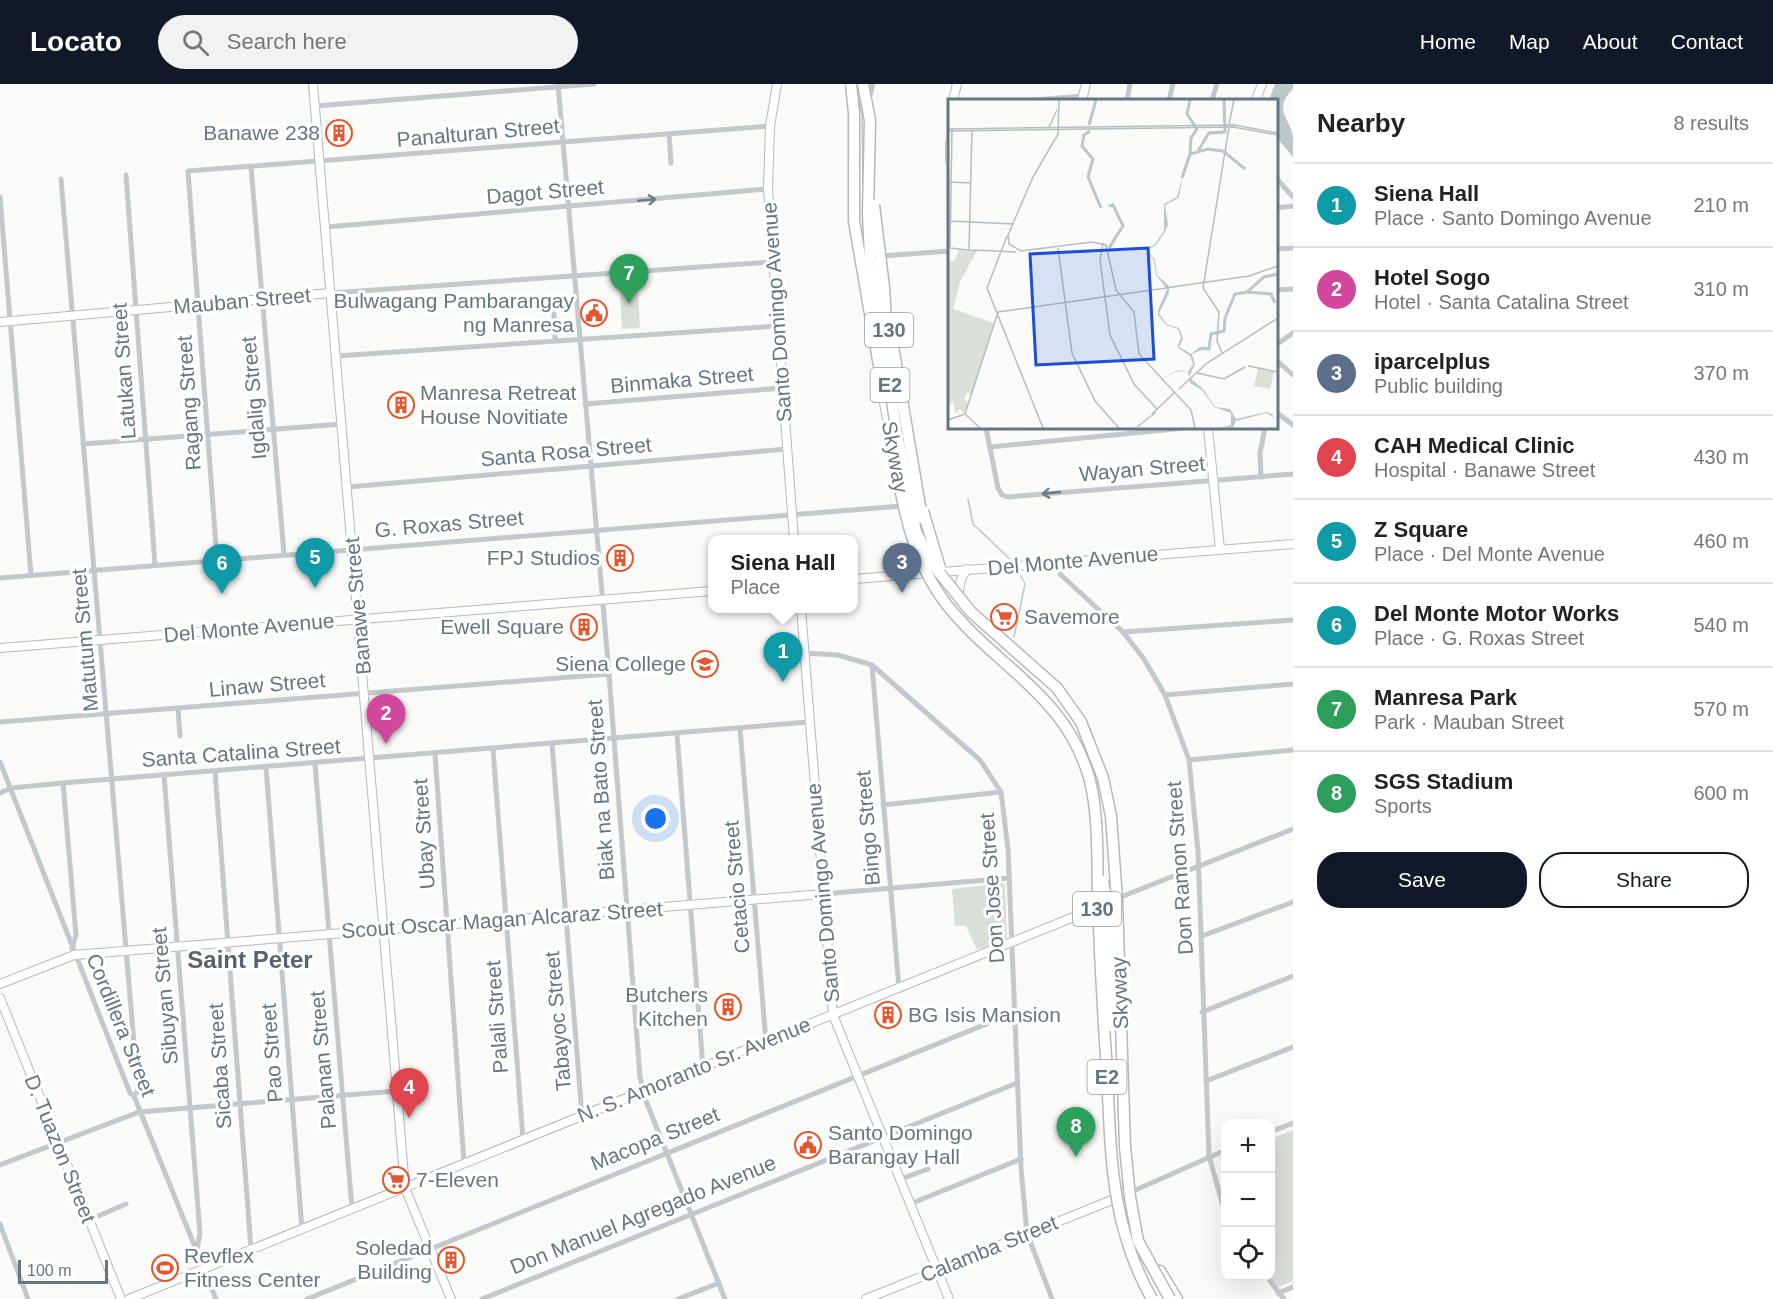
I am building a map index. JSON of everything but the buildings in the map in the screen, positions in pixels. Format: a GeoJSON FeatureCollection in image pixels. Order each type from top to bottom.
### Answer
{"type":"FeatureCollection","features":[{"type":"Feature","properties":{"kind":"highway","name":"Skyway"},"geometry":{"type":"LineString","coordinates":[[850,84],[854,114],[854,221],[908,528],[929,578],[947,604],[971,630],[1043,696],[1068,730],[1090,783],[1096,848],[1114,1192],[1125,1239],[1151,1299]]}},
{"type":"Feature","properties":{"kind":"highway","name":"Skyway"},"geometry":{"type":"LineString","coordinates":[[865,84],[870,120],[868,167],[870,256],[897,434],[916,532],[934,566],[956,592]]}},
{"type":"Feature","properties":{"kind":"highway","name":"Skyway"},"geometry":{"type":"LineString","coordinates":[[868,167],[884,286],[886,332],[920,523],[940,570],[970,612],[1057,688],[1081,722],[1103,778],[1111,816],[1116,890],[1125,1147],[1130,1197],[1138,1240],[1168,1299]]}},
{"type":"Feature","properties":{"kind":"highway","name":"Skyway"},"geometry":{"type":"LineString","coordinates":[[853,193],[879,262],[926,539],[947,604]]}},
{"type":"Feature","properties":{"kind":"highway"},"geometry":{"type":"LineString","coordinates":[[1096,848],[1108,908],[1117,1200],[1140,1281]]}},
{"type":"Feature","properties":{"kind":"highway"},"geometry":{"type":"LineString","coordinates":[[1139,1238],[1177,1299]]}},
{"type":"Feature","properties":{"kind":"main road","name":"Banawe Street"},"geometry":{"type":"LineString","coordinates":[[313,84],[405,1188],[451,1299]]}},
{"type":"Feature","properties":{"kind":"main road","name":"Santo Domingo Avenue"},"geometry":{"type":"LineString","coordinates":[[777,84],[770,126],[768,189],[794,535]]}},
{"type":"Feature","properties":{"kind":"main road","name":"130"},"geometry":{"type":"LineString","coordinates":[[850,84],[855,115],[855,189],[902,506],[914,549],[925,573],[945,604],[964,625],[1037,689],[1058,713],[1077,744],[1088,781],[1100,906],[1117,1200]]}},
{"type":"Feature","properties":{"kind":"main road","name":"130"},"geometry":{"type":"LineString","coordinates":[[865,84],[868,99],[869,180],[867,258],[916,493],[924,526],[940,570]]}},
{"type":"Feature","properties":{"kind":"main road"},"geometry":{"type":"LineString","coordinates":[[953,99],[957,84]]}},
{"type":"Feature","properties":{"kind":"main road"},"geometry":{"type":"LineString","coordinates":[[1083,98],[1086,84]]}},
{"type":"Feature","properties":{"kind":"main road"},"geometry":{"type":"LineString","coordinates":[[1256,99],[1262,84]]}},
{"type":"Feature","properties":{"kind":"main road","name":"Mauban Street"},"geometry":{"type":"LineString","coordinates":[[0,322],[331,293]]}},
{"type":"Feature","properties":{"kind":"main road"},"geometry":{"type":"LineString","coordinates":[[1208,429],[1220,549]]}},
{"type":"Feature","properties":{"kind":"main road","name":"Del Monte Avenue"},"geometry":{"type":"LineString","coordinates":[[858,579],[940,570],[1293,544]]}},
{"type":"Feature","properties":{"kind":"main road"},"geometry":{"type":"LineString","coordinates":[[914,549],[923,551],[940,570]]}},
{"type":"Feature","properties":{"kind":"main road"},"geometry":{"type":"LineString","coordinates":[[956,592],[967,569]]}},
{"type":"Feature","properties":{"kind":"main road","name":"Del Monte Avenue"},"geometry":{"type":"LineString","coordinates":[[0,648],[708,591]]}},
{"type":"Feature","properties":{"kind":"main road","name":"130"},"geometry":{"type":"LineString","coordinates":[[956,592],[994,630],[1047,675],[1082,720],[1106,782],[1113,817],[1115,899],[1131,1192],[1139,1238],[1155,1280],[1168,1299]]}},
{"type":"Feature","properties":{"kind":"main road","name":"Santo Domingo Avenue"},"geometry":{"type":"LineString","coordinates":[[801,613],[833,1015],[949,1299]]}},
{"type":"Feature","properties":{"kind":"main road","name":"Scout Oscar Magan Alcaraz Street"},"geometry":{"type":"LineString","coordinates":[[0,984],[73,951],[126,950],[824,894]]}},
{"type":"Feature","properties":{"kind":"main road","name":"N. S. Amoranto Sr. Avenue"},"geometry":{"type":"LineString","coordinates":[[129,1299],[899,989],[1115,899]]}},
{"type":"Feature","properties":{"kind":"main road","name":"D. Tuazon Street"},"geometry":{"type":"LineString","coordinates":[[0,998],[121,1299]]}},
{"type":"Feature","properties":{"kind":"main road","name":"Calamba Street"},"geometry":{"type":"LineString","coordinates":[[866,1299],[1027,1233],[1117,1200]]}},
{"type":"Feature","properties":{"kind":"main road"},"geometry":{"type":"LineString","coordinates":[[1140,1281],[1151,1299]]}},
{"type":"Feature","properties":{"kind":"street"},"geometry":{"type":"LineString","coordinates":[[315,106],[558,85],[594,84]]}},
{"type":"Feature","properties":{"kind":"street"},"geometry":{"type":"LineString","coordinates":[[868,99],[873,84]]}},
{"type":"Feature","properties":{"kind":"street"},"geometry":{"type":"LineString","coordinates":[[1127,99],[1130,84]]}},
{"type":"Feature","properties":{"kind":"street"},"geometry":{"type":"LineString","coordinates":[[1169,99],[1173,84]]}},
{"type":"Feature","properties":{"kind":"street"},"geometry":{"type":"LineString","coordinates":[[1212,99],[1217,84]]}},
{"type":"Feature","properties":{"kind":"street","name":"Biak na Bato Street"},"geometry":{"type":"LineString","coordinates":[[558,85],[609,674],[642,1092],[725,1299]]}},
{"type":"Feature","properties":{"kind":"street"},"geometry":{"type":"LineString","coordinates":[[1059,99],[1083,98]]}},
{"type":"Feature","properties":{"kind":"street","name":"Panalturan Street"},"geometry":{"type":"LineString","coordinates":[[188,171],[320,163],[770,126]]}},
{"type":"Feature","properties":{"kind":"street"},"geometry":{"type":"LineString","coordinates":[[669,134],[671,164]]}},
{"type":"Feature","properties":{"kind":"street","name":"Igdalig Street"},"geometry":{"type":"LineString","coordinates":[[251,167],[284,554]]}},
{"type":"Feature","properties":{"kind":"street","name":"Ragang Street"},"geometry":{"type":"LineString","coordinates":[[188,171],[217,560]]}},
{"type":"Feature","properties":{"kind":"street","name":"Latukan Street"},"geometry":{"type":"LineString","coordinates":[[126,175],[155,565]]}},
{"type":"Feature","properties":{"kind":"street","name":"Matutum Street"},"geometry":{"type":"LineString","coordinates":[[61,179],[102,641],[138,1093],[134,1096]]}},
{"type":"Feature","properties":{"kind":"street"},"geometry":{"type":"LineString","coordinates":[[1278,180],[1293,196]]}},
{"type":"Feature","properties":{"kind":"street","name":"Dagot Street"},"geometry":{"type":"LineString","coordinates":[[326,228],[768,189]]}},
{"type":"Feature","properties":{"kind":"street"},"geometry":{"type":"LineString","coordinates":[[0,196],[31,575]]}},
{"type":"Feature","properties":{"kind":"street"},"geometry":{"type":"LineString","coordinates":[[1278,208],[1293,206]]}},
{"type":"Feature","properties":{"kind":"street"},"geometry":{"type":"LineString","coordinates":[[1278,249],[1293,248]]}},
{"type":"Feature","properties":{"kind":"street"},"geometry":{"type":"LineString","coordinates":[[867,258],[948,251]]}},
{"type":"Feature","properties":{"kind":"street","name":"Mauban Street"},"geometry":{"type":"LineString","coordinates":[[331,293],[574,278],[772,262]]}},
{"type":"Feature","properties":{"kind":"street"},"geometry":{"type":"LineString","coordinates":[[1278,290],[1293,289]]}},
{"type":"Feature","properties":{"kind":"street"},"geometry":{"type":"LineString","coordinates":[[554,314],[555,340]]}},
{"type":"Feature","properties":{"kind":"street"},"geometry":{"type":"LineString","coordinates":[[336,356],[777,326]]}},
{"type":"Feature","properties":{"kind":"street"},"geometry":{"type":"LineString","coordinates":[[1278,344],[1293,333]]}},
{"type":"Feature","properties":{"kind":"street"},"geometry":{"type":"LineString","coordinates":[[1278,362],[1293,375]]}},
{"type":"Feature","properties":{"kind":"street","name":"Binmaka Street"},"geometry":{"type":"LineString","coordinates":[[585,404],[782,388]]}},
{"type":"Feature","properties":{"kind":"street"},"geometry":{"type":"LineString","coordinates":[[1278,414],[1293,425]]}},
{"type":"Feature","properties":{"kind":"street"},"geometry":{"type":"LineString","coordinates":[[83,444],[342,424]]}},
{"type":"Feature","properties":{"kind":"street"},"geometry":{"type":"LineString","coordinates":[[986,429],[990,447],[1171,429]]}},
{"type":"Feature","properties":{"kind":"street"},"geometry":{"type":"LineString","coordinates":[[1261,477],[1260,453],[1264,429]]}},
{"type":"Feature","properties":{"kind":"street","name":"Wayan Street"},"geometry":{"type":"LineString","coordinates":[[990,447],[998,488],[1004,496],[1016,497],[1293,474]]}},
{"type":"Feature","properties":{"kind":"street","name":"Santa Rosa Street"},"geometry":{"type":"LineString","coordinates":[[348,486],[787,449]]}},
{"type":"Feature","properties":{"kind":"street","name":"G. Roxas Street"},"geometry":{"type":"LineString","coordinates":[[0,578],[902,506]]}},
{"type":"Feature","properties":{"kind":"street","name":"Don Ramon Street"},"geometry":{"type":"LineString","coordinates":[[1058,562],[1060,574],[1123,632],[1144,659],[1165,695],[1189,760],[1202,936],[1202,1012],[1209,1156],[1221,1198]]}},
{"type":"Feature","properties":{"kind":"street"},"geometry":{"type":"LineString","coordinates":[[1123,632],[1293,620]]}},
{"type":"Feature","properties":{"kind":"street","name":"Don Jose Street"},"geometry":{"type":"LineString","coordinates":[[804,652],[838,655],[872,665],[980,760],[1001,792],[1006,820],[1017,1012],[1017,1083],[1027,1233],[1052,1299]]}},
{"type":"Feature","properties":{"kind":"street","name":"Bingo Street"},"geometry":{"type":"LineString","coordinates":[[872,665],[899,989]]}},
{"type":"Feature","properties":{"kind":"street","name":"Linaw Street"},"geometry":{"type":"LineString","coordinates":[[0,722],[609,674]]}},
{"type":"Feature","properties":{"kind":"street"},"geometry":{"type":"LineString","coordinates":[[1165,695],[1293,684]]}},
{"type":"Feature","properties":{"kind":"street"},"geometry":{"type":"LineString","coordinates":[[178,709],[180,736]]}},
{"type":"Feature","properties":{"kind":"street","name":"Santa Catalina Street"},"geometry":{"type":"LineString","coordinates":[[0,792],[11,788],[63,783],[614,740],[809,722]]}},
{"type":"Feature","properties":{"kind":"street","name":"Cetacio Street"},"geometry":{"type":"LineString","coordinates":[[740,729],[766,1042]]}},
{"type":"Feature","properties":{"kind":"street"},"geometry":{"type":"LineString","coordinates":[[677,734],[704,1068]]}},
{"type":"Feature","properties":{"kind":"street","name":"Tabayoc Street"},"geometry":{"type":"LineString","coordinates":[[552,744],[582,1115]]}},
{"type":"Feature","properties":{"kind":"street","name":"Palali Street"},"geometry":{"type":"LineString","coordinates":[[493,749],[524,1139]]}},
{"type":"Feature","properties":{"kind":"street"},"geometry":{"type":"LineString","coordinates":[[1189,760],[1293,750]]}},
{"type":"Feature","properties":{"kind":"street","name":"Ubay Street"},"geometry":{"type":"LineString","coordinates":[[435,754],[464,1163]]}},
{"type":"Feature","properties":{"kind":"street","name":"Cordillera Street"},"geometry":{"type":"LineString","coordinates":[[0,762],[130,1093],[134,1096],[216,1299]]}},
{"type":"Feature","properties":{"kind":"street","name":"Palanan Street"},"geometry":{"type":"LineString","coordinates":[[315,764],[352,1209]]}},
{"type":"Feature","properties":{"kind":"street","name":"Pao Street"},"geometry":{"type":"LineString","coordinates":[[266,768],[302,1229]]}},
{"type":"Feature","properties":{"kind":"street","name":"Sicaba Street"},"geometry":{"type":"LineString","coordinates":[[215,771],[251,1250]]}},
{"type":"Feature","properties":{"kind":"street","name":"Sibuyan Street"},"geometry":{"type":"LineString","coordinates":[[164,775],[200,1234],[196,1250]]}},
{"type":"Feature","properties":{"kind":"street"},"geometry":{"type":"LineString","coordinates":[[63,783],[76,935],[73,951]]}},
{"type":"Feature","properties":{"kind":"street"},"geometry":{"type":"LineString","coordinates":[[883,805],[1001,792]]}},
{"type":"Feature","properties":{"kind":"street","name":"N. S. Amoranto Sr. Avenue"},"geometry":{"type":"LineString","coordinates":[[1115,899],[1293,829]]}},
{"type":"Feature","properties":{"kind":"street","name":"Scout Oscar Magan Alcaraz Street"},"geometry":{"type":"LineString","coordinates":[[824,894],[1009,878]]}},
{"type":"Feature","properties":{"kind":"street"},"geometry":{"type":"LineString","coordinates":[[1202,936],[1293,902]]}},
{"type":"Feature","properties":{"kind":"street"},"geometry":{"type":"LineString","coordinates":[[1202,1012],[1293,976]]}},
{"type":"Feature","properties":{"kind":"street","name":"Macopa Street"},"geometry":{"type":"LineString","coordinates":[[307,1299],[430,1247],[1017,1012]]}},
{"type":"Feature","properties":{"kind":"street"},"geometry":{"type":"LineString","coordinates":[[1206,1081],[1293,1047]]}},
{"type":"Feature","properties":{"kind":"street","name":"Don Manuel Agregado Avenue"},"geometry":{"type":"LineString","coordinates":[[482,1299],[883,1135],[1017,1083]]}},
{"type":"Feature","properties":{"kind":"street"},"geometry":{"type":"LineString","coordinates":[[0,1166],[57,1141],[139,1112],[396,1091]]}},
{"type":"Feature","properties":{"kind":"street"},"geometry":{"type":"LineString","coordinates":[[1275,1130],[1293,1124]]}},
{"type":"Feature","properties":{"kind":"street"},"geometry":{"type":"LineString","coordinates":[[1131,1192],[1221,1152]]}},
{"type":"Feature","properties":{"kind":"street"},"geometry":{"type":"LineString","coordinates":[[910,1203],[1021,1159]]}},
{"type":"Feature","properties":{"kind":"street"},"geometry":{"type":"LineString","coordinates":[[901,1179],[928,1169]]}},
{"type":"Feature","properties":{"kind":"street"},"geometry":{"type":"LineString","coordinates":[[89,1220],[126,1204]]}},
{"type":"Feature","properties":{"kind":"street"},"geometry":{"type":"LineString","coordinates":[[0,1224],[28,1299]]}},
{"type":"Feature","properties":{"kind":"street"},"geometry":{"type":"LineString","coordinates":[[1270,1281],[1284,1299]]}},
{"type":"Feature","properties":{"kind":"street"},"geometry":{"type":"LineString","coordinates":[[678,1299],[719,1283]]}},
{"type":"Feature","properties":{"kind":"street"},"geometry":{"type":"LineString","coordinates":[[1278,1293],[1293,1287]]}},
{"type":"Feature","properties":{"kind":"shaded area"},"geometry":{"type":"Polygon","coordinates":[[[1275,84],[1293,84],[1293,89],[1287,96],[1283,108],[1293,137],[1293,157],[1278,139],[1278,99],[1269,99],[1275,84]]]}},
{"type":"Feature","properties":{"kind":"shaded area"},"geometry":{"type":"Polygon","coordinates":[[[637,278],[640,328],[622,329],[619,279],[637,278]]]}},
{"type":"Feature","properties":{"kind":"shaded area"},"geometry":{"type":"Polygon","coordinates":[[[1005,883],[1007,940],[977,950],[966,926],[955,926],[952,889],[1005,883]]]}},
{"type":"Feature","properties":{"kind":"shaded area"},"geometry":{"type":"Polygon","coordinates":[[[1293,1130],[1293,1281],[1276,1288],[1271,1281],[1275,1281],[1275,1137],[1293,1130]]]}},
{"type":"Feature","properties":{"kind":"waterway"},"geometry":{"type":"LineString","coordinates":[[857,94],[862,113],[863,191]]}},
{"type":"Feature","properties":{"kind":"waterway"},"geometry":{"type":"LineString","coordinates":[[968,499],[973,524],[1015,564]]}},
{"type":"Feature","properties":{"kind":"waterway"},"geometry":{"type":"LineString","coordinates":[[1014,637],[1025,584],[1018,571]]}},
{"type":"Feature","properties":{"kind":"place","name":"Banawe 238"},"geometry":{"type":"Point","coordinates":[339,133]}},
{"type":"Feature","properties":{"kind":"place","name":"Manresa Park"},"geometry":{"type":"Point","coordinates":[629,304]}},
{"type":"Feature","properties":{"kind":"place","name":"Bulwagang Pambarangay ng Manresa"},"geometry":{"type":"Point","coordinates":[594,313]}},
{"type":"Feature","properties":{"kind":"place","name":"Manresa Retreat House Novitiate"},"geometry":{"type":"Point","coordinates":[401,405]}},
{"type":"Feature","properties":{"kind":"place","name":"FPJ Studios"},"geometry":{"type":"Point","coordinates":[620,558]}},
{"type":"Feature","properties":{"kind":"place","name":"Z Square"},"geometry":{"type":"Point","coordinates":[315,588]}},
{"type":"Feature","properties":{"kind":"place","name":"iparcelplus"},"geometry":{"type":"Point","coordinates":[902,593]}},
{"type":"Feature","properties":{"kind":"place","name":"Del Monte Motor Works"},"geometry":{"type":"Point","coordinates":[222,594]}},
{"type":"Feature","properties":{"kind":"place","name":"Savemore"},"geometry":{"type":"Point","coordinates":[1004,617]}},
{"type":"Feature","properties":{"kind":"place","name":"Ewell Square"},"geometry":{"type":"Point","coordinates":[584,627]}},
{"type":"Feature","properties":{"kind":"place","name":"Siena College"},"geometry":{"type":"Point","coordinates":[705,664]}},
{"type":"Feature","properties":{"kind":"place","name":"Siena Hall"},"geometry":{"type":"Point","coordinates":[783,682]}},
{"type":"Feature","properties":{"kind":"place","name":"Hotel Sogo"},"geometry":{"type":"Point","coordinates":[386,744]}},
{"type":"Feature","properties":{"kind":"place","name":"Butchers Kitchen"},"geometry":{"type":"Point","coordinates":[728,1007]}},
{"type":"Feature","properties":{"kind":"place","name":"BG Isis Mansion"},"geometry":{"type":"Point","coordinates":[888,1015]}},
{"type":"Feature","properties":{"kind":"place","name":"CAH Medical Clinic"},"geometry":{"type":"Point","coordinates":[409,1118]}},
{"type":"Feature","properties":{"kind":"place","name":"Santo Domingo Barangay Hall"},"geometry":{"type":"Point","coordinates":[808,1145]}},
{"type":"Feature","properties":{"kind":"place","name":"SGS Stadium"},"geometry":{"type":"Point","coordinates":[1076,1157]}},
{"type":"Feature","properties":{"kind":"place","name":"7-Eleven"},"geometry":{"type":"Point","coordinates":[396,1180]}},
{"type":"Feature","properties":{"kind":"place","name":"Soledad Building"},"geometry":{"type":"Point","coordinates":[451,1260]}},
{"type":"Feature","properties":{"kind":"place","name":"Revflex Fitness Center"},"geometry":{"type":"Point","coordinates":[165,1268]}},
{"type":"Feature","properties":{"kind":"district","name":"Saint Peter"},"geometry":{"type":"Point","coordinates":[250,960]}}]}
